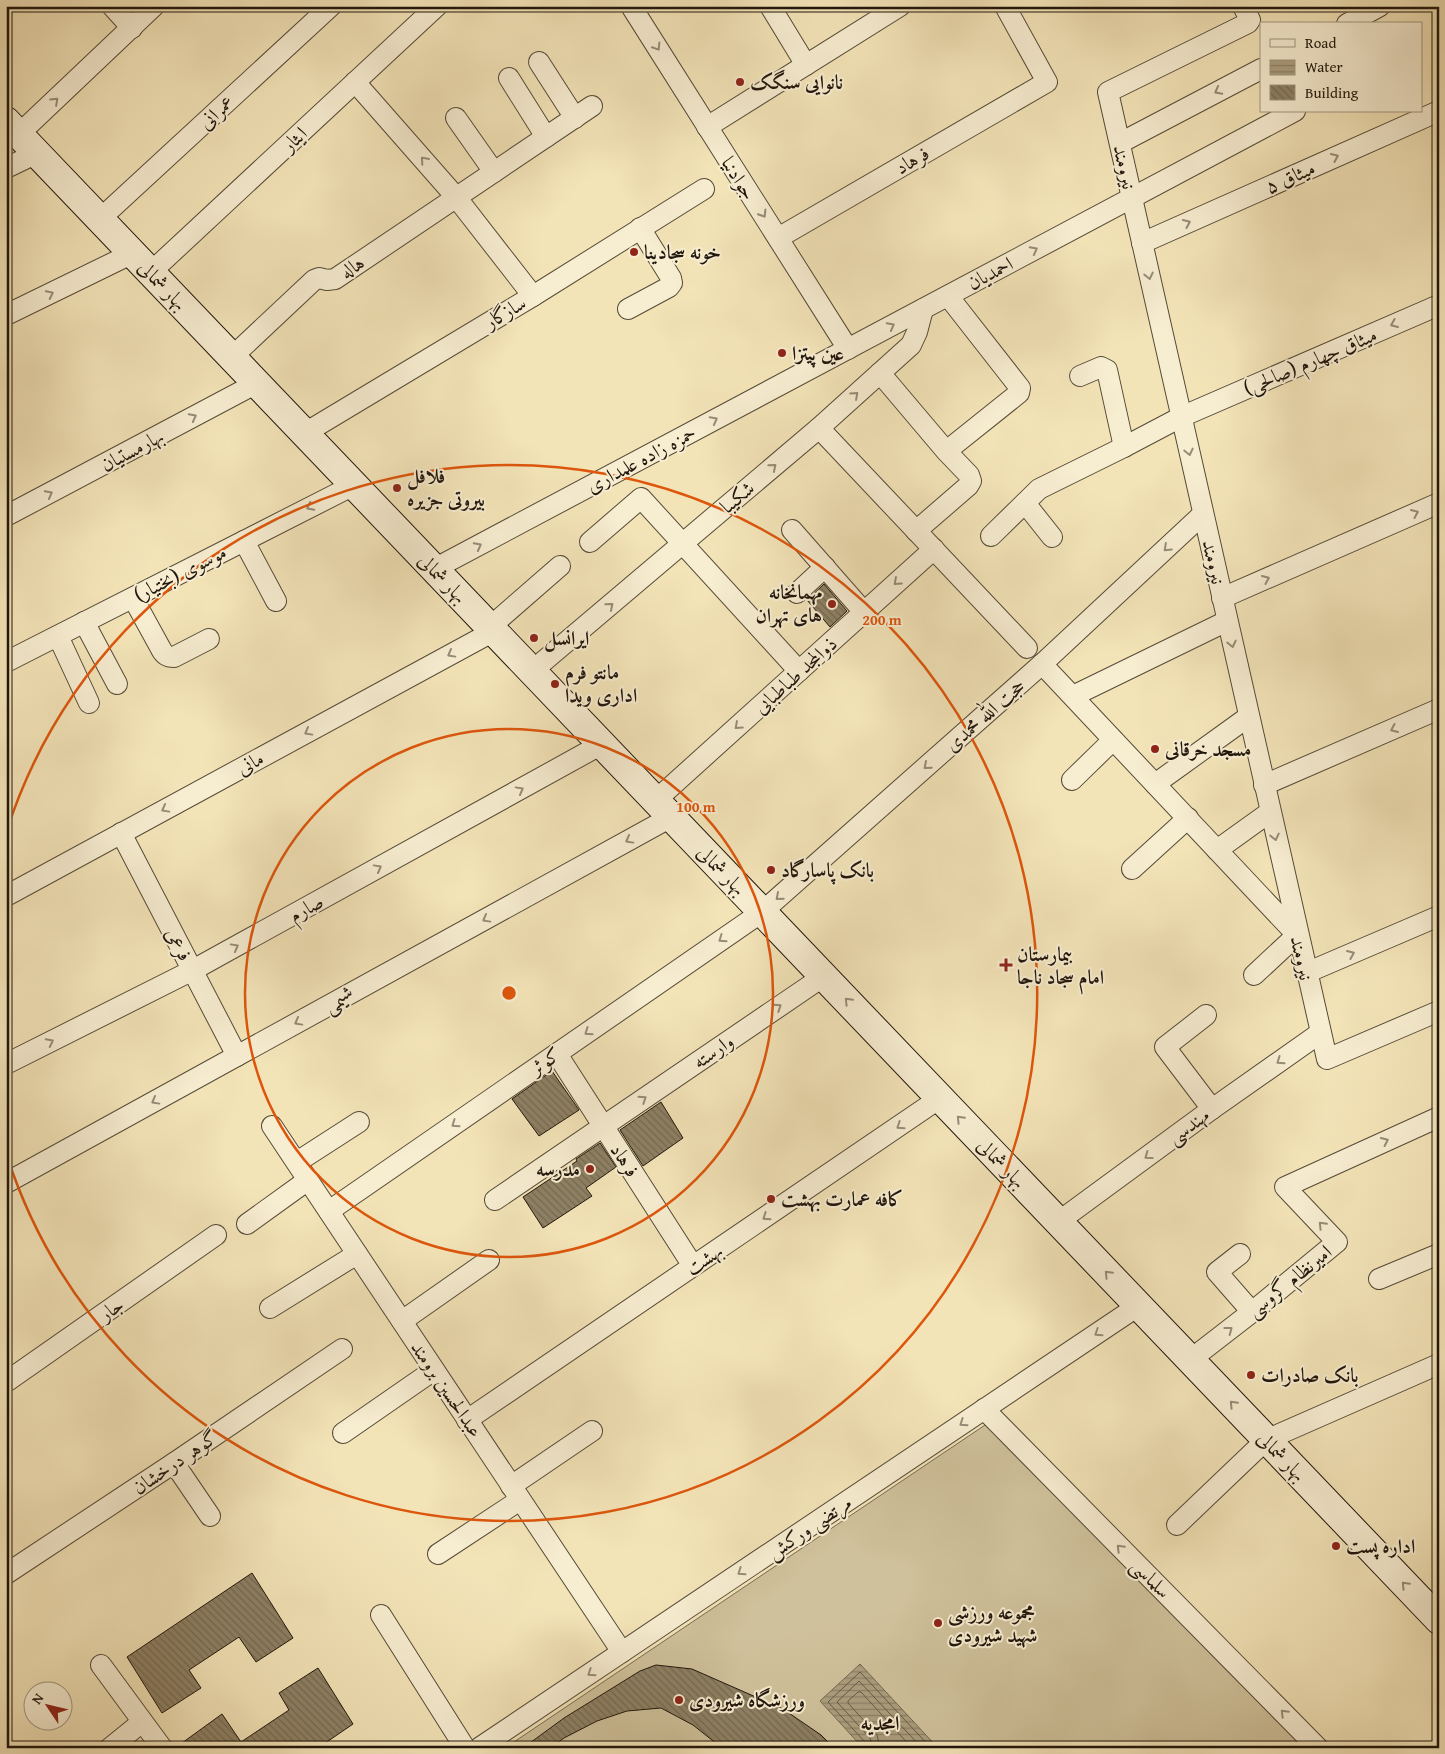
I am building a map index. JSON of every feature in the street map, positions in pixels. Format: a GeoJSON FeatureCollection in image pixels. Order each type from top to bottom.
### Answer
{"type":"FeatureCollection","features":[{"type":"Feature","properties":{"kind":"main road","name":"بهار شمالی"},"geometry":{"type":"LineString","coordinates":[[21,136],[1439,1620]]}},
{"type":"Feature","properties":{"kind":"street"},"geometry":{"type":"LineString","coordinates":[[112,6],[132,28]]}},
{"type":"Feature","properties":{"kind":"street"},"geometry":{"type":"LineString","coordinates":[[6,168],[21,136],[154,6]]}},
{"type":"Feature","properties":{"kind":"street","name":"عمرانی"},"geometry":{"type":"LineString","coordinates":[[100,219],[331,6]]}},
{"type":"Feature","properties":{"kind":"street","name":"ایثار"},"geometry":{"type":"LineString","coordinates":[[6,315],[142,263],[356,82],[437,6]]}},
{"type":"Feature","properties":{"kind":"street","name":"جوادنیا"},"geometry":{"type":"LineString","coordinates":[[631,6],[848,349]]}},
{"type":"Feature","properties":{"kind":"street"},"geometry":{"type":"LineString","coordinates":[[770,6],[806,65]]}},
{"type":"Feature","properties":{"kind":"street"},"geometry":{"type":"LineString","coordinates":[[707,127],[900,6]]}},
{"type":"Feature","properties":{"kind":"street","name":"فرهاد"},"geometry":{"type":"LineString","coordinates":[[778,238],[1047,82],[1005,6]]}},
{"type":"Feature","properties":{"kind":"street","name":"نیرومند"},"geometry":{"type":"LineString","coordinates":[[1242,6],[1250,20],[1248,23],[1108,92],[1297,935],[1327,1059],[1439,1011]]}},
{"type":"Feature","properties":{"kind":"street"},"geometry":{"type":"LineString","coordinates":[[1351,22],[1380,6]]}},
{"type":"Feature","properties":{"kind":"street"},"geometry":{"type":"LineString","coordinates":[[539,62],[575,118]]}},
{"type":"Feature","properties":{"kind":"street"},"geometry":{"type":"LineString","coordinates":[[1120,143],[1260,70]]}},
{"type":"Feature","properties":{"kind":"street"},"geometry":{"type":"LineString","coordinates":[[509,78],[546,137]]}},
{"type":"Feature","properties":{"kind":"street"},"geometry":{"type":"LineString","coordinates":[[356,82],[456,197],[533,296]]}},
{"type":"Feature","properties":{"kind":"street","name":"هاله"},"geometry":{"type":"LineString","coordinates":[[232,357],[314,280],[317,278],[335,279],[592,106]]}},
{"type":"Feature","properties":{"kind":"street","name":"میثاق ۵"},"geometry":{"type":"LineString","coordinates":[[1142,243],[1439,111]]}},
{"type":"Feature","properties":{"kind":"street","name":"احمدیان"},"geometry":{"type":"LineString","coordinates":[[848,349],[1293,112]]}},
{"type":"Feature","properties":{"kind":"street"},"geometry":{"type":"LineString","coordinates":[[456,118],[494,172]]}},
{"type":"Feature","properties":{"kind":"street","name":"سازگار"},"geometry":{"type":"LineString","coordinates":[[305,433],[533,296],[704,188]]}},
{"type":"Feature","properties":{"kind":"street"},"geometry":{"type":"LineString","coordinates":[[628,308],[669,287],[672,283],[671,278],[640,228]]}},
{"type":"Feature","properties":{"kind":"street"},"geometry":{"type":"LineString","coordinates":[[948,296],[1020,388],[1019,393],[954,444]]}},
{"type":"Feature","properties":{"kind":"street","name":"میثاق چهارم (صالحی)"},"geometry":{"type":"LineString","coordinates":[[991,536],[1039,489],[1124,448],[1181,417],[1439,305]]}},
{"type":"Feature","properties":{"kind":"street","name":"شکیبا"},"geometry":{"type":"LineString","coordinates":[[532,671],[819,428],[911,345],[917,332],[923,309]]}},
{"type":"Feature","properties":{"kind":"street","name":"حمزه زاده علمداری"},"geometry":{"type":"LineString","coordinates":[[434,569],[848,349]]}},
{"type":"Feature","properties":{"kind":"street"},"geometry":{"type":"LineString","coordinates":[[1080,376],[1101,367],[1107,370],[1124,448]]}},
{"type":"Feature","properties":{"kind":"street"},"geometry":{"type":"LineString","coordinates":[[880,373],[969,475],[971,481],[968,486],[916,531]]}},
{"type":"Feature","properties":{"kind":"street","name":"بهارمستیان"},"geometry":{"type":"LineString","coordinates":[[6,516],[257,383]]}},
{"type":"Feature","properties":{"kind":"street"},"geometry":{"type":"LineString","coordinates":[[819,428],[1027,648]]}},
{"type":"Feature","properties":{"kind":"street","name":"موسوی (بختیار)"},"geometry":{"type":"LineString","coordinates":[[6,662],[354,485]]}},
{"type":"Feature","properties":{"kind":"street"},"geometry":{"type":"LineString","coordinates":[[590,542],[641,498],[799,671]]}},
{"type":"Feature","properties":{"kind":"street"},"geometry":{"type":"LineString","coordinates":[[1024,503],[1052,537]]}},
{"type":"Feature","properties":{"kind":"street"},"geometry":{"type":"LineString","coordinates":[[1222,598],[1439,503]]}},
{"type":"Feature","properties":{"kind":"street","name":"حجت الله محمدی"},"geometry":{"type":"LineString","coordinates":[[762,912],[1042,664],[1203,514]]}},
{"type":"Feature","properties":{"kind":"street"},"geometry":{"type":"LineString","coordinates":[[792,530],[864,612]]}},
{"type":"Feature","properties":{"kind":"street"},"geometry":{"type":"LineString","coordinates":[[244,541],[276,600]]}},
{"type":"Feature","properties":{"kind":"street","name":"ذوالمجد طباطبایی"},"geometry":{"type":"LineString","coordinates":[[663,809],[799,671],[934,549]]}},
{"type":"Feature","properties":{"kind":"street","name":"مانی"},"geometry":{"type":"LineString","coordinates":[[6,896],[492,629],[560,566]]}},
{"type":"Feature","properties":{"kind":"street"},"geometry":{"type":"LineString","coordinates":[[797,593],[826,568]]}},
{"type":"Feature","properties":{"kind":"street"},"geometry":{"type":"LineString","coordinates":[[133,598],[161,649],[168,657],[174,657],[208,639]]}},
{"type":"Feature","properties":{"kind":"street"},"geometry":{"type":"LineString","coordinates":[[1073,696],[1227,621]]}},
{"type":"Feature","properties":{"kind":"street"},"geometry":{"type":"LineString","coordinates":[[84,622],[117,684]]}},
{"type":"Feature","properties":{"kind":"street"},"geometry":{"type":"LineString","coordinates":[[58,636],[89,702]]}},
{"type":"Feature","properties":{"kind":"street"},"geometry":{"type":"LineString","coordinates":[[1042,664],[1297,935],[1254,976]]}},
{"type":"Feature","properties":{"kind":"street"},"geometry":{"type":"LineString","coordinates":[[1264,785],[1439,709]]}},
{"type":"Feature","properties":{"kind":"street"},"geometry":{"type":"LineString","coordinates":[[1155,784],[1248,717]]}},
{"type":"Feature","properties":{"kind":"street"},"geometry":{"type":"LineString","coordinates":[[1072,780],[1113,740]]}},
{"type":"Feature","properties":{"kind":"street","name":"صارم"},"geometry":{"type":"LineString","coordinates":[[6,1064],[193,970],[602,744]]}},
{"type":"Feature","properties":{"kind":"street","name":"شیمی"},"geometry":{"type":"LineString","coordinates":[[6,1183],[237,1056],[663,809]]}},
{"type":"Feature","properties":{"kind":"street"},"geometry":{"type":"LineString","coordinates":[[1217,850],[1270,812]]}},
{"type":"Feature","properties":{"kind":"street"},"geometry":{"type":"LineString","coordinates":[[1132,869],[1188,818]]}},
{"type":"Feature","properties":{"kind":"street","name":"فرعی"},"geometry":{"type":"LineString","coordinates":[[121,833],[237,1056]]}},
{"type":"Feature","properties":{"kind":"street","name":"کوثر"},"geometry":{"type":"LineString","coordinates":[[329,1211],[762,912]]}},
{"type":"Feature","properties":{"kind":"street"},"geometry":{"type":"LineString","coordinates":[[1306,973],[1439,916]]}},
{"type":"Feature","properties":{"kind":"street","name":"وارسته"},"geometry":{"type":"LineString","coordinates":[[495,1200],[824,976]]}},
{"type":"Feature","properties":{"kind":"street"},"geometry":{"type":"LineString","coordinates":[[1206,1015],[1165,1047],[1212,1109]]}},
{"type":"Feature","properties":{"kind":"street","name":"مهندسی"},"geometry":{"type":"LineString","coordinates":[[1058,1222],[1212,1109],[1320,1033]]}},
{"type":"Feature","properties":{"kind":"street","name":"فرهاد"},"geometry":{"type":"LineString","coordinates":[[556,1054],[693,1266]]}},
{"type":"Feature","properties":{"kind":"street","name":"بهشت"},"geometry":{"type":"LineString","coordinates":[[467,1420],[940,1098]]}},
{"type":"Feature","properties":{"kind":"street","name":"امیرنظام گروسی"},"geometry":{"type":"LineString","coordinates":[[1190,1360],[1337,1242],[1285,1187],[1439,1117]]}},
{"type":"Feature","properties":{"kind":"street"},"geometry":{"type":"LineString","coordinates":[[297,1162],[359,1122]]}},
{"type":"Feature","properties":{"kind":"street","name":"عبدالحسین برومند"},"geometry":{"type":"LineString","coordinates":[[272,1126],[622,1652]]}},
{"type":"Feature","properties":{"kind":"street"},"geometry":{"type":"LineString","coordinates":[[247,1224],[308,1180]]}},
{"type":"Feature","properties":{"kind":"street","name":"جار"},"geometry":{"type":"LineString","coordinates":[[6,1382],[216,1235]]}},
{"type":"Feature","properties":{"kind":"street"},"geometry":{"type":"LineString","coordinates":[[270,1308],[357,1254]]}},
{"type":"Feature","properties":{"kind":"street"},"geometry":{"type":"LineString","coordinates":[[1240,1254],[1217,1272],[1252,1312]]}},
{"type":"Feature","properties":{"kind":"street"},"geometry":{"type":"LineString","coordinates":[[1380,1279],[1439,1254]]}},
{"type":"Feature","properties":{"kind":"street"},"geometry":{"type":"LineString","coordinates":[[402,1321],[489,1260]]}},
{"type":"Feature","properties":{"kind":"street","name":"مرتضی ورکش"},"geometry":{"type":"LineString","coordinates":[[479,1748],[1138,1306]]}},
{"type":"Feature","properties":{"kind":"street","name":"گوهر درخشان"},"geometry":{"type":"LineString","coordinates":[[6,1574],[342,1349]]}},
{"type":"Feature","properties":{"kind":"street"},"geometry":{"type":"LineString","coordinates":[[1177,1525],[1266,1440],[1439,1364]]}},
{"type":"Feature","properties":{"kind":"street"},"geometry":{"type":"LineString","coordinates":[[344,1433],[434,1370]]}},
{"type":"Feature","properties":{"kind":"street","name":"سلماسی"},"geometry":{"type":"LineString","coordinates":[[984,1409],[1318,1748]]}},
{"type":"Feature","properties":{"kind":"street"},"geometry":{"type":"LineString","coordinates":[[438,1554],[592,1431]]}},
{"type":"Feature","properties":{"kind":"street"},"geometry":{"type":"LineString","coordinates":[[174,1463],[210,1516]]}},
{"type":"Feature","properties":{"kind":"street"},"geometry":{"type":"LineString","coordinates":[[381,1615],[464,1748]]}},
{"type":"Feature","properties":{"kind":"street"},"geometry":{"type":"LineString","coordinates":[[101,1665],[162,1748]]}},
{"type":"Feature","properties":{"kind":"street"},"geometry":{"type":"LineString","coordinates":[[110,1748],[142,1722]]}},
{"type":"Feature","properties":{"kind":"shaded area","name":"مجموعه ورزشی شهید شیرودی"},"geometry":{"type":"Polygon","coordinates":[[[988,1423],[1308,1748],[505,1748],[988,1423]]]}},
{"type":"Feature","properties":{"kind":"water"},"geometry":{"type":"Polygon","coordinates":[[[860,1664],[938,1748],[863,1748],[820,1701],[860,1664]]]}},
{"type":"Feature","properties":{"kind":"building"},"geometry":{"type":"Polygon","coordinates":[[[824,584],[847,611],[830,627],[807,600],[824,584]]]}},
{"type":"Feature","properties":{"kind":"building"},"geometry":{"type":"Polygon","coordinates":[[[552,1071],[579,1110],[539,1136],[512,1099],[552,1071]]]}},
{"type":"Feature","properties":{"kind":"building"},"geometry":{"type":"Polygon","coordinates":[[[661,1102],[683,1138],[643,1166],[620,1130],[661,1102]]]}},
{"type":"Feature","properties":{"kind":"building"},"geometry":{"type":"Polygon","coordinates":[[[600,1143],[616,1167],[586,1188],[592,1196],[543,1228],[523,1197],[577,1161],[576,1159],[600,1143]]]}},
{"type":"Feature","properties":{"kind":"building"},"geometry":{"type":"Polygon","coordinates":[[[252,1573],[293,1638],[256,1662],[239,1637],[189,1670],[201,1688],[162,1713],[127,1657],[252,1573]]]}},
{"type":"Feature","properties":{"kind":"building","name":"ورزشگاه شیرودی"},"geometry":{"type":"Polygon","coordinates":[[[656,1665],[692,1669],[783,1709],[821,1735],[834,1748],[722,1748],[693,1725],[661,1708],[627,1711],[597,1721],[564,1738],[551,1748],[523,1748],[564,1718],[640,1671],[656,1665]]]}},
{"type":"Feature","properties":{"kind":"building"},"geometry":{"type":"Polygon","coordinates":[[[318,1668],[353,1724],[318,1748],[175,1748],[222,1714],[241,1742],[289,1710],[279,1693],[318,1668]]]}},
{"type":"Feature","properties":{"kind":"place","name":"نانوایی سنگک"},"geometry":{"type":"Point","coordinates":[740,82]}},
{"type":"Feature","properties":{"kind":"place","name":"خونه سجادینا"},"geometry":{"type":"Point","coordinates":[634,252]}},
{"type":"Feature","properties":{"kind":"place","name":"عین پیتزا"},"geometry":{"type":"Point","coordinates":[782,353]}},
{"type":"Feature","properties":{"kind":"place","name":"فلافل بیروتی جزیره"},"geometry":{"type":"Point","coordinates":[397,488]}},
{"type":"Feature","properties":{"kind":"place","name":"مهمانخانه های تهران"},"geometry":{"type":"Point","coordinates":[832,604]}},
{"type":"Feature","properties":{"kind":"place","name":"ایرانسل"},"geometry":{"type":"Point","coordinates":[534,638]}},
{"type":"Feature","properties":{"kind":"place","name":"مانتو فرم اداری ویدا"},"geometry":{"type":"Point","coordinates":[555,684]}},
{"type":"Feature","properties":{"kind":"place","name":"مسجد خرقانی"},"geometry":{"type":"Point","coordinates":[1155,749]}},
{"type":"Feature","properties":{"kind":"place","name":"بانک پاسارگاد"},"geometry":{"type":"Point","coordinates":[771,870]}},
{"type":"Feature","properties":{"kind":"place","name":"بیمارستان امام سجاد ناجا"},"geometry":{"type":"Point","coordinates":[1006,965]}},
{"type":"Feature","properties":{"kind":"place","name":"مدرسه"},"geometry":{"type":"Point","coordinates":[590,1169]}},
{"type":"Feature","properties":{"kind":"place","name":"کافه عمارت بهشت"},"geometry":{"type":"Point","coordinates":[771,1199]}},
{"type":"Feature","properties":{"kind":"place","name":"بانک صادرات"},"geometry":{"type":"Point","coordinates":[1251,1375]}},
{"type":"Feature","properties":{"kind":"place","name":"اداره پست"},"geometry":{"type":"Point","coordinates":[1336,1546]}},
{"type":"Feature","properties":{"kind":"place","name":"مجموعه ورزشی شهید شیرودی"},"geometry":{"type":"Point","coordinates":[938,1623]}},
{"type":"Feature","properties":{"kind":"place","name":"ورزشگاه شیرودی"},"geometry":{"type":"Point","coordinates":[679,1700]}},
{"type":"Feature","properties":{"kind":"district","name":"امجدیه"},"geometry":{"type":"Point","coordinates":[880,1723]}}]}
